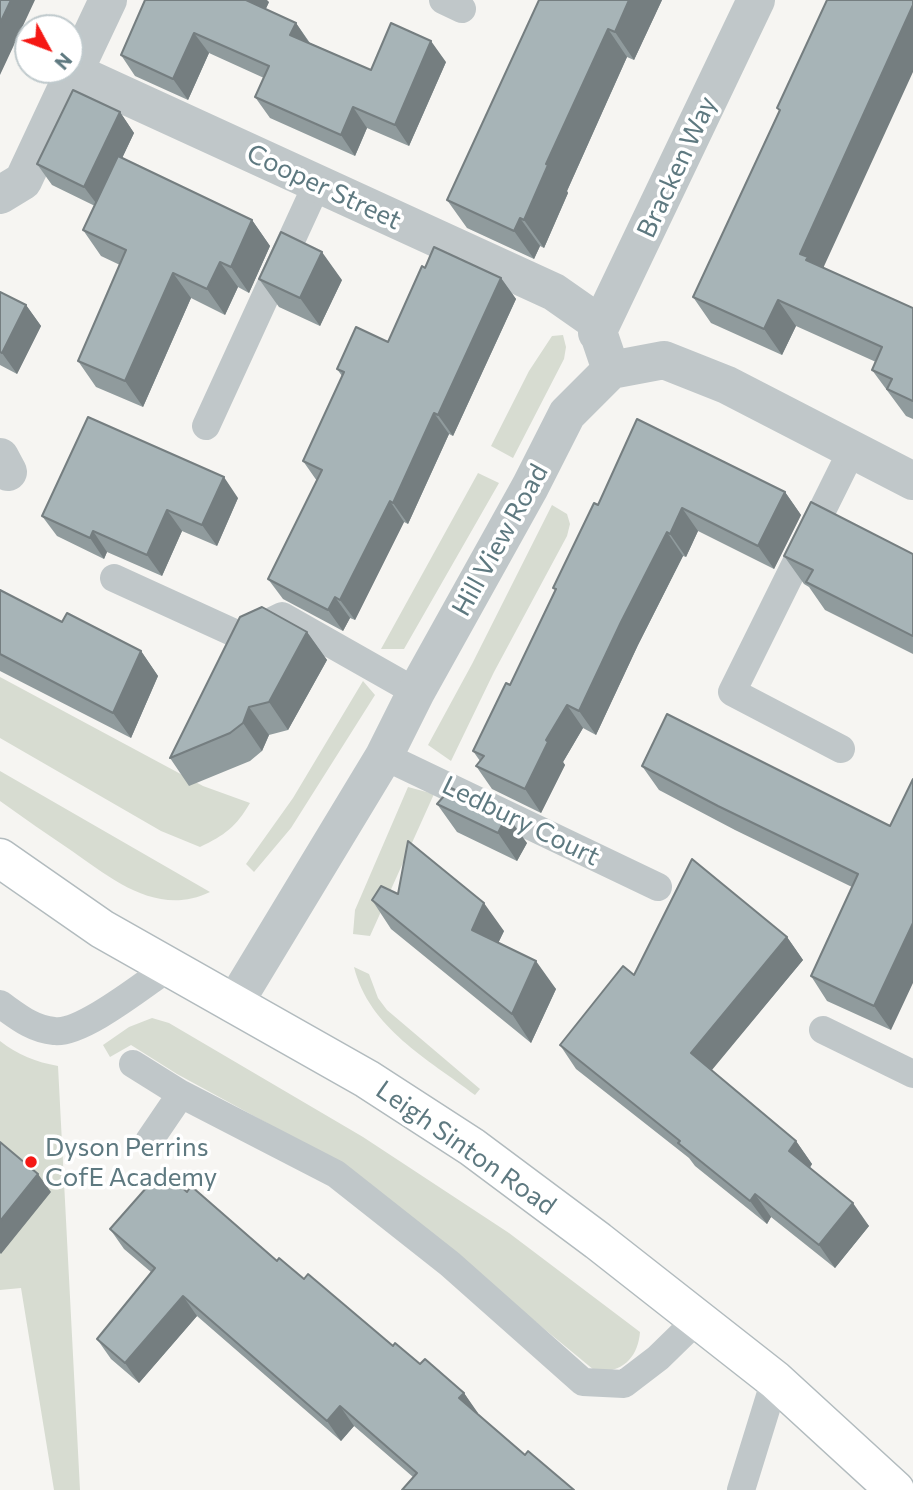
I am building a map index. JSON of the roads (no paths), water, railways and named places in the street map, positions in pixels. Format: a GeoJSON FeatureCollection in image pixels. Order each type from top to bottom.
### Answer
{"type":"FeatureCollection","features":[{"type":"Feature","properties":{"kind":"main road","name":"Leigh Sinton Road"},"geometry":{"type":"LineString","coordinates":[[0,858],[102,929],[367,1079],[472,1147],[598,1241],[775,1380],[895,1490]]}},
{"type":"Feature","properties":{"kind":"street"},"geometry":{"type":"LineString","coordinates":[[84,51],[108,0]]}},
{"type":"Feature","properties":{"kind":"street","name":"Bracken Way"},"geometry":{"type":"LineString","coordinates":[[597,333],[756,0]]}},
{"type":"Feature","properties":{"kind":"street","name":"Cooper Street"},"geometry":{"type":"LineString","coordinates":[[84,77],[554,292],[593,320],[611,370]]}},
{"type":"Feature","properties":{"kind":"street"},"geometry":{"type":"LineString","coordinates":[[0,195],[23,181],[68,84]]}},
{"type":"Feature","properties":{"kind":"street"},"geometry":{"type":"LineString","coordinates":[[611,370],[664,360],[727,385],[913,481]]}},
{"type":"Feature","properties":{"kind":"street","name":"Hill View Road"},"geometry":{"type":"LineString","coordinates":[[234,1004],[384,756],[567,414],[611,370]]}},
{"type":"Feature","properties":{"kind":"lane"},"geometry":{"type":"LineString","coordinates":[[206,426],[317,184]]}},
{"type":"Feature","properties":{"kind":"lane"},"geometry":{"type":"LineString","coordinates":[[841,749],[732,692],[852,450]]}},
{"type":"Feature","properties":{"kind":"lane"},"geometry":{"type":"LineString","coordinates":[[114,578],[241,636],[282,616],[416,692]]}},
{"type":"Feature","properties":{"kind":"lane","name":"Ledbury Court"},"geometry":{"type":"LineString","coordinates":[[384,756],[658,887]]}},
{"type":"Feature","properties":{"kind":"lane"},"geometry":{"type":"LineString","coordinates":[[0,1004],[26,1023],[56,1032],[89,1022],[168,968]]}},
{"type":"Feature","properties":{"kind":"lane"},"geometry":{"type":"LineString","coordinates":[[823,1030],[913,1074]]}},
{"type":"Feature","properties":{"kind":"lane"},"geometry":{"type":"LineString","coordinates":[[133,1064],[181,1094],[336,1174],[450,1264],[583,1382],[624,1384],[658,1358],[698,1320]]}},
{"type":"Feature","properties":{"kind":"lane"},"geometry":{"type":"LineString","coordinates":[[149,1141],[181,1094]]}},
{"type":"Feature","properties":{"kind":"lane"},"geometry":{"type":"LineString","coordinates":[[741,1490],[775,1380]]}},
{"type":"Feature","properties":{"kind":"place","name":"Dyson Perrins CofE Academy"},"geometry":{"type":"Point","coordinates":[31,1162]}}]}
